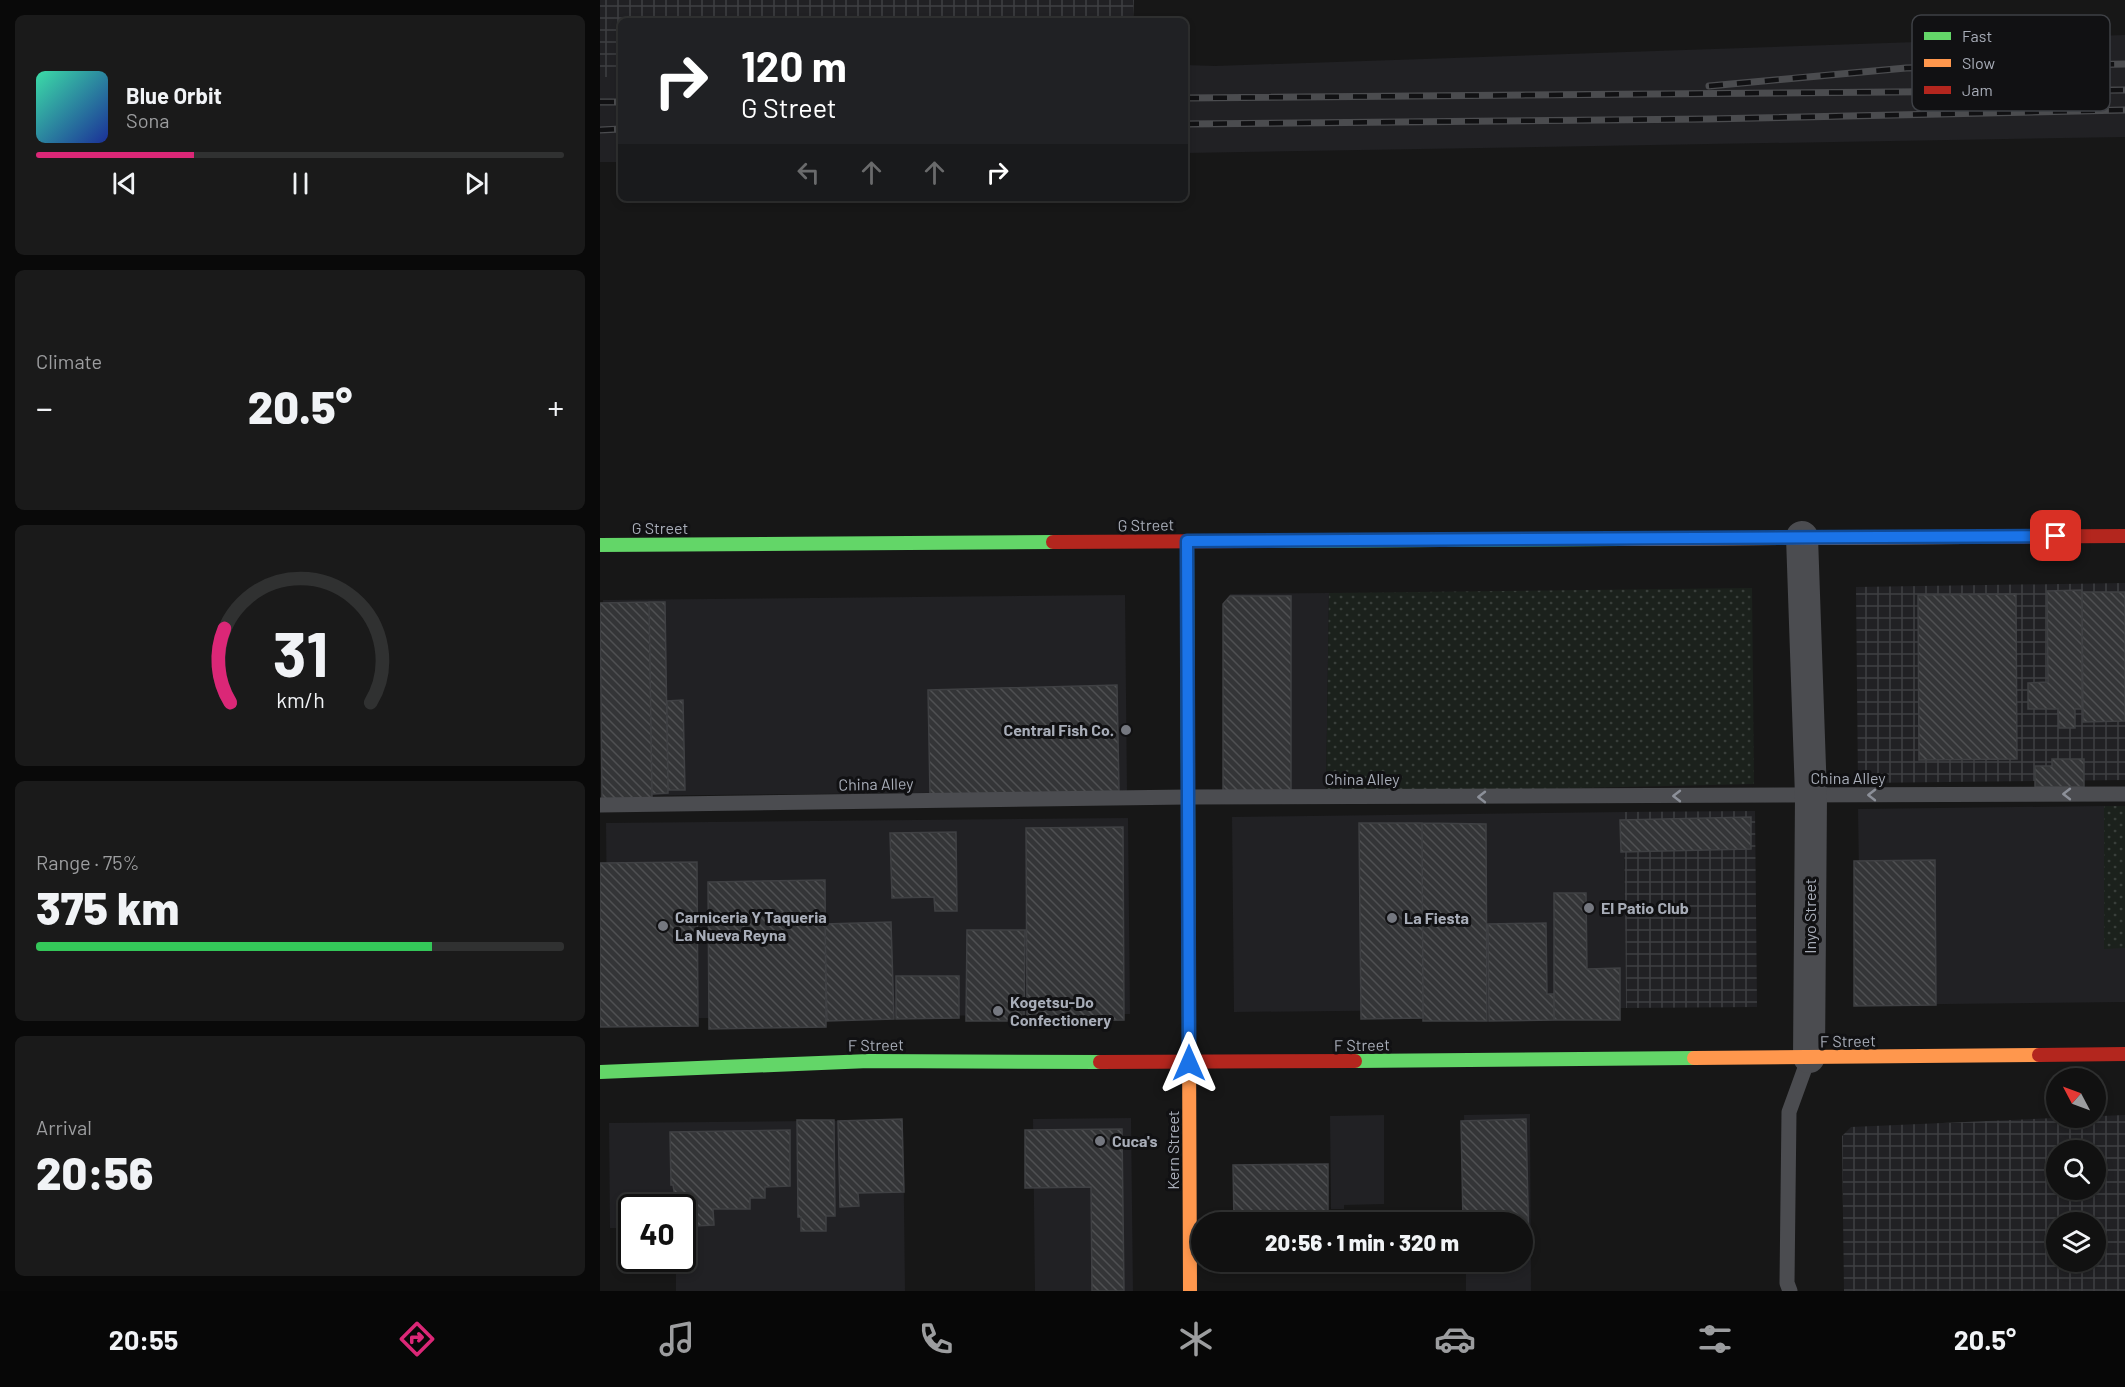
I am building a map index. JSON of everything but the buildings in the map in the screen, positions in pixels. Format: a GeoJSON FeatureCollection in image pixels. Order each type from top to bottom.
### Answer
{"type":"FeatureCollection","features":[{"type":"Feature","properties":{"kind":"street","name":"G Street"},"geometry":{"type":"LineString","coordinates":[[605,545],[2125,536]]}},
{"type":"Feature","properties":{"kind":"street","name":"Inyo Street"},"geometry":{"type":"LineString","coordinates":[[1802,537],[1811,796],[1809,1058]]}},
{"type":"Feature","properties":{"kind":"street","name":"Kern Street"},"geometry":{"type":"LineString","coordinates":[[1187,541],[1190,1291]]}},
{"type":"Feature","properties":{"kind":"street","name":"F Street"},"geometry":{"type":"LineString","coordinates":[[600,1072],[869,1061],[1189,1063],[2125,1054]]}},
{"type":"Feature","properties":{"kind":"lane","name":"China Alley"},"geometry":{"type":"LineString","coordinates":[[600,805],[1188,797],[2125,794]]}},
{"type":"Feature","properties":{"kind":"lane","name":"Inyo Street"},"geometry":{"type":"LineString","coordinates":[[1790,1291],[1787,1283],[1789,1112],[1809,1058]]}},
{"type":"Feature","properties":{"kind":"shaded area"},"geometry":{"type":"Polygon","coordinates":[[[600,0],[1134,0],[1133,18],[618,18],[618,77],[600,77],[600,0]]]}},
{"type":"Feature","properties":{"kind":"shaded area"},"geometry":{"type":"Polygon","coordinates":[[[2125,35],[2125,137],[1188,153],[1188,65],[1912,42],[1912,111],[2110,111],[2110,36],[2125,35]]]}},
{"type":"Feature","properties":{"kind":"shaded area"},"geometry":{"type":"Polygon","coordinates":[[[600,77],[618,77],[618,162],[600,162],[600,77]]]}},
{"type":"Feature","properties":{"kind":"shaded area"},"geometry":{"type":"Polygon","coordinates":[[[2125,583],[2125,780],[1858,783],[1856,587],[2125,583]]]}},
{"type":"Feature","properties":{"kind":"shaded area"},"geometry":{"type":"Polygon","coordinates":[[[1752,588],[1754,784],[1326,794],[1329,593],[1752,588]]]}},
{"type":"Feature","properties":{"kind":"shaded area"},"geometry":{"type":"Polygon","coordinates":[[[1329,593],[1326,794],[1232,790],[1230,594],[1329,593]]]}},
{"type":"Feature","properties":{"kind":"shaded area"},"geometry":{"type":"Polygon","coordinates":[[[1125,595],[1127,791],[605,796],[603,600],[1125,595]]]}},
{"type":"Feature","properties":{"kind":"shaded area"},"geometry":{"type":"Polygon","coordinates":[[[2104,806],[2104,948],[2125,948],[2125,1002],[1861,1005],[1858,809],[2104,806]]]}},
{"type":"Feature","properties":{"kind":"shaded area"},"geometry":{"type":"Polygon","coordinates":[[[2104,806],[2125,806],[2125,948],[2104,949],[2104,806]]]}},
{"type":"Feature","properties":{"kind":"shaded area"},"geometry":{"type":"Polygon","coordinates":[[[1755,811],[1757,1007],[1626,1008],[1624,812],[1755,811]]]}},
{"type":"Feature","properties":{"kind":"shaded area"},"geometry":{"type":"Polygon","coordinates":[[[1624,812],[1626,1008],[1234,1012],[1232,817],[1624,812]]]}},
{"type":"Feature","properties":{"kind":"shaded area"},"geometry":{"type":"Polygon","coordinates":[[[1128,818],[1130,1014],[608,1019],[606,823],[1128,818]]]}},
{"type":"Feature","properties":{"kind":"shaded area"},"geometry":{"type":"Polygon","coordinates":[[[1530,1114],[1531,1212],[1465,1212],[1464,1115],[1530,1114]]]}},
{"type":"Feature","properties":{"kind":"shaded area"},"geometry":{"type":"Polygon","coordinates":[[[1384,1115],[1384,1204],[1344,1205],[1344,1209],[1331,1209],[1330,1116],[1384,1115]]]}},
{"type":"Feature","properties":{"kind":"shaded area"},"geometry":{"type":"Polygon","coordinates":[[[2125,1115],[2125,1291],[1844,1291],[1842,1136],[1851,1127],[2046,1118],[2046,1128],[2106,1128],[2106,1116],[2125,1115]]]}},
{"type":"Feature","properties":{"kind":"shaded area"},"geometry":{"type":"Polygon","coordinates":[[[1131,1118],[1133,1291],[1035,1291],[1033,1119],[1131,1118]]]}},
{"type":"Feature","properties":{"kind":"shaded area"},"geometry":{"type":"Polygon","coordinates":[[[903,1120],[905,1291],[676,1291],[676,1272],[696,1272],[696,1194],[618,1194],[618,1228],[610,1228],[609,1123],[903,1120]]]}},
{"type":"Feature","properties":{"kind":"shaded area"},"geometry":{"type":"Polygon","coordinates":[[[1466,1272],[1531,1272],[1531,1291],[1466,1291],[1466,1272]]]}},
{"type":"Feature","properties":{"kind":"railway"},"geometry":{"type":"LineString","coordinates":[[2110,64],[2125,64]]}},
{"type":"Feature","properties":{"kind":"railway"},"geometry":{"type":"LineString","coordinates":[[1709,86],[1912,68]]}},
{"type":"Feature","properties":{"kind":"railway"},"geometry":{"type":"LineString","coordinates":[[2110,90],[2125,90]]}},
{"type":"Feature","properties":{"kind":"railway"},"geometry":{"type":"LineString","coordinates":[[1188,98],[1912,92]]}},
{"type":"Feature","properties":{"kind":"railway"},"geometry":{"type":"LineString","coordinates":[[600,102],[618,102]]}},
{"type":"Feature","properties":{"kind":"railway"},"geometry":{"type":"LineString","coordinates":[[2110,110],[2125,110]]}},
{"type":"Feature","properties":{"kind":"railway"},"geometry":{"type":"LineString","coordinates":[[1188,124],[1708,119],[2079,111]]}},
{"type":"Feature","properties":{"kind":"railway"},"geometry":{"type":"LineString","coordinates":[[600,130],[618,129]]}},
{"type":"Feature","properties":{"kind":"traffic: fast"},"geometry":{"type":"LineString","coordinates":[[1252,541],[1622,539]]}},
{"type":"Feature","properties":{"kind":"traffic: fast"},"geometry":{"type":"LineString","coordinates":[[1187,541],[1189,1039]]}},
{"type":"Feature","properties":{"kind":"traffic: fast"},"geometry":{"type":"LineString","coordinates":[[600,545],[1053,542]]}},
{"type":"Feature","properties":{"kind":"traffic: fast"},"geometry":{"type":"LineString","coordinates":[[1355,1061],[1694,1058]]}},
{"type":"Feature","properties":{"kind":"traffic: fast"},"geometry":{"type":"LineString","coordinates":[[600,1072],[869,1061],[1100,1062]]}},
{"type":"Feature","properties":{"kind":"traffic: slow"},"geometry":{"type":"LineString","coordinates":[[1622,539],[1964,537]]}},
{"type":"Feature","properties":{"kind":"traffic: slow"},"geometry":{"type":"LineString","coordinates":[[1189,1039],[1190,1291]]}},
{"type":"Feature","properties":{"kind":"traffic: slow"},"geometry":{"type":"LineString","coordinates":[[1694,1058],[2039,1055]]}},
{"type":"Feature","properties":{"kind":"traffic: jam"},"geometry":{"type":"LineString","coordinates":[[1964,537],[2125,536]]}},
{"type":"Feature","properties":{"kind":"traffic: jam"},"geometry":{"type":"LineString","coordinates":[[1053,542],[1252,541]]}},
{"type":"Feature","properties":{"kind":"traffic: jam"},"geometry":{"type":"LineString","coordinates":[[2039,1055],[2125,1054]]}},
{"type":"Feature","properties":{"kind":"traffic: jam"},"geometry":{"type":"LineString","coordinates":[[1100,1062],[1355,1061]]}},
{"type":"Feature","properties":{"kind":"place","name":"Central Fish Co."},"geometry":{"type":"Point","coordinates":[1126,730]}},
{"type":"Feature","properties":{"kind":"place","name":"El Patio Club"},"geometry":{"type":"Point","coordinates":[1589,908]}},
{"type":"Feature","properties":{"kind":"place","name":"La Fiesta"},"geometry":{"type":"Point","coordinates":[1392,918]}},
{"type":"Feature","properties":{"kind":"place","name":"Carniceria Y Taqueria La Nueva Reyna"},"geometry":{"type":"Point","coordinates":[663,926]}},
{"type":"Feature","properties":{"kind":"place","name":"Kogetsu-Do Confectionery"},"geometry":{"type":"Point","coordinates":[998,1011]}},
{"type":"Feature","properties":{"kind":"place","name":"Cuca's"},"geometry":{"type":"Point","coordinates":[1100,1141]}},
{"type":"Feature","properties":{"kind":"route"},"geometry":{"type":"LineString","coordinates":[[1189,1063],[1187,541],[2056,536]]}}]}
